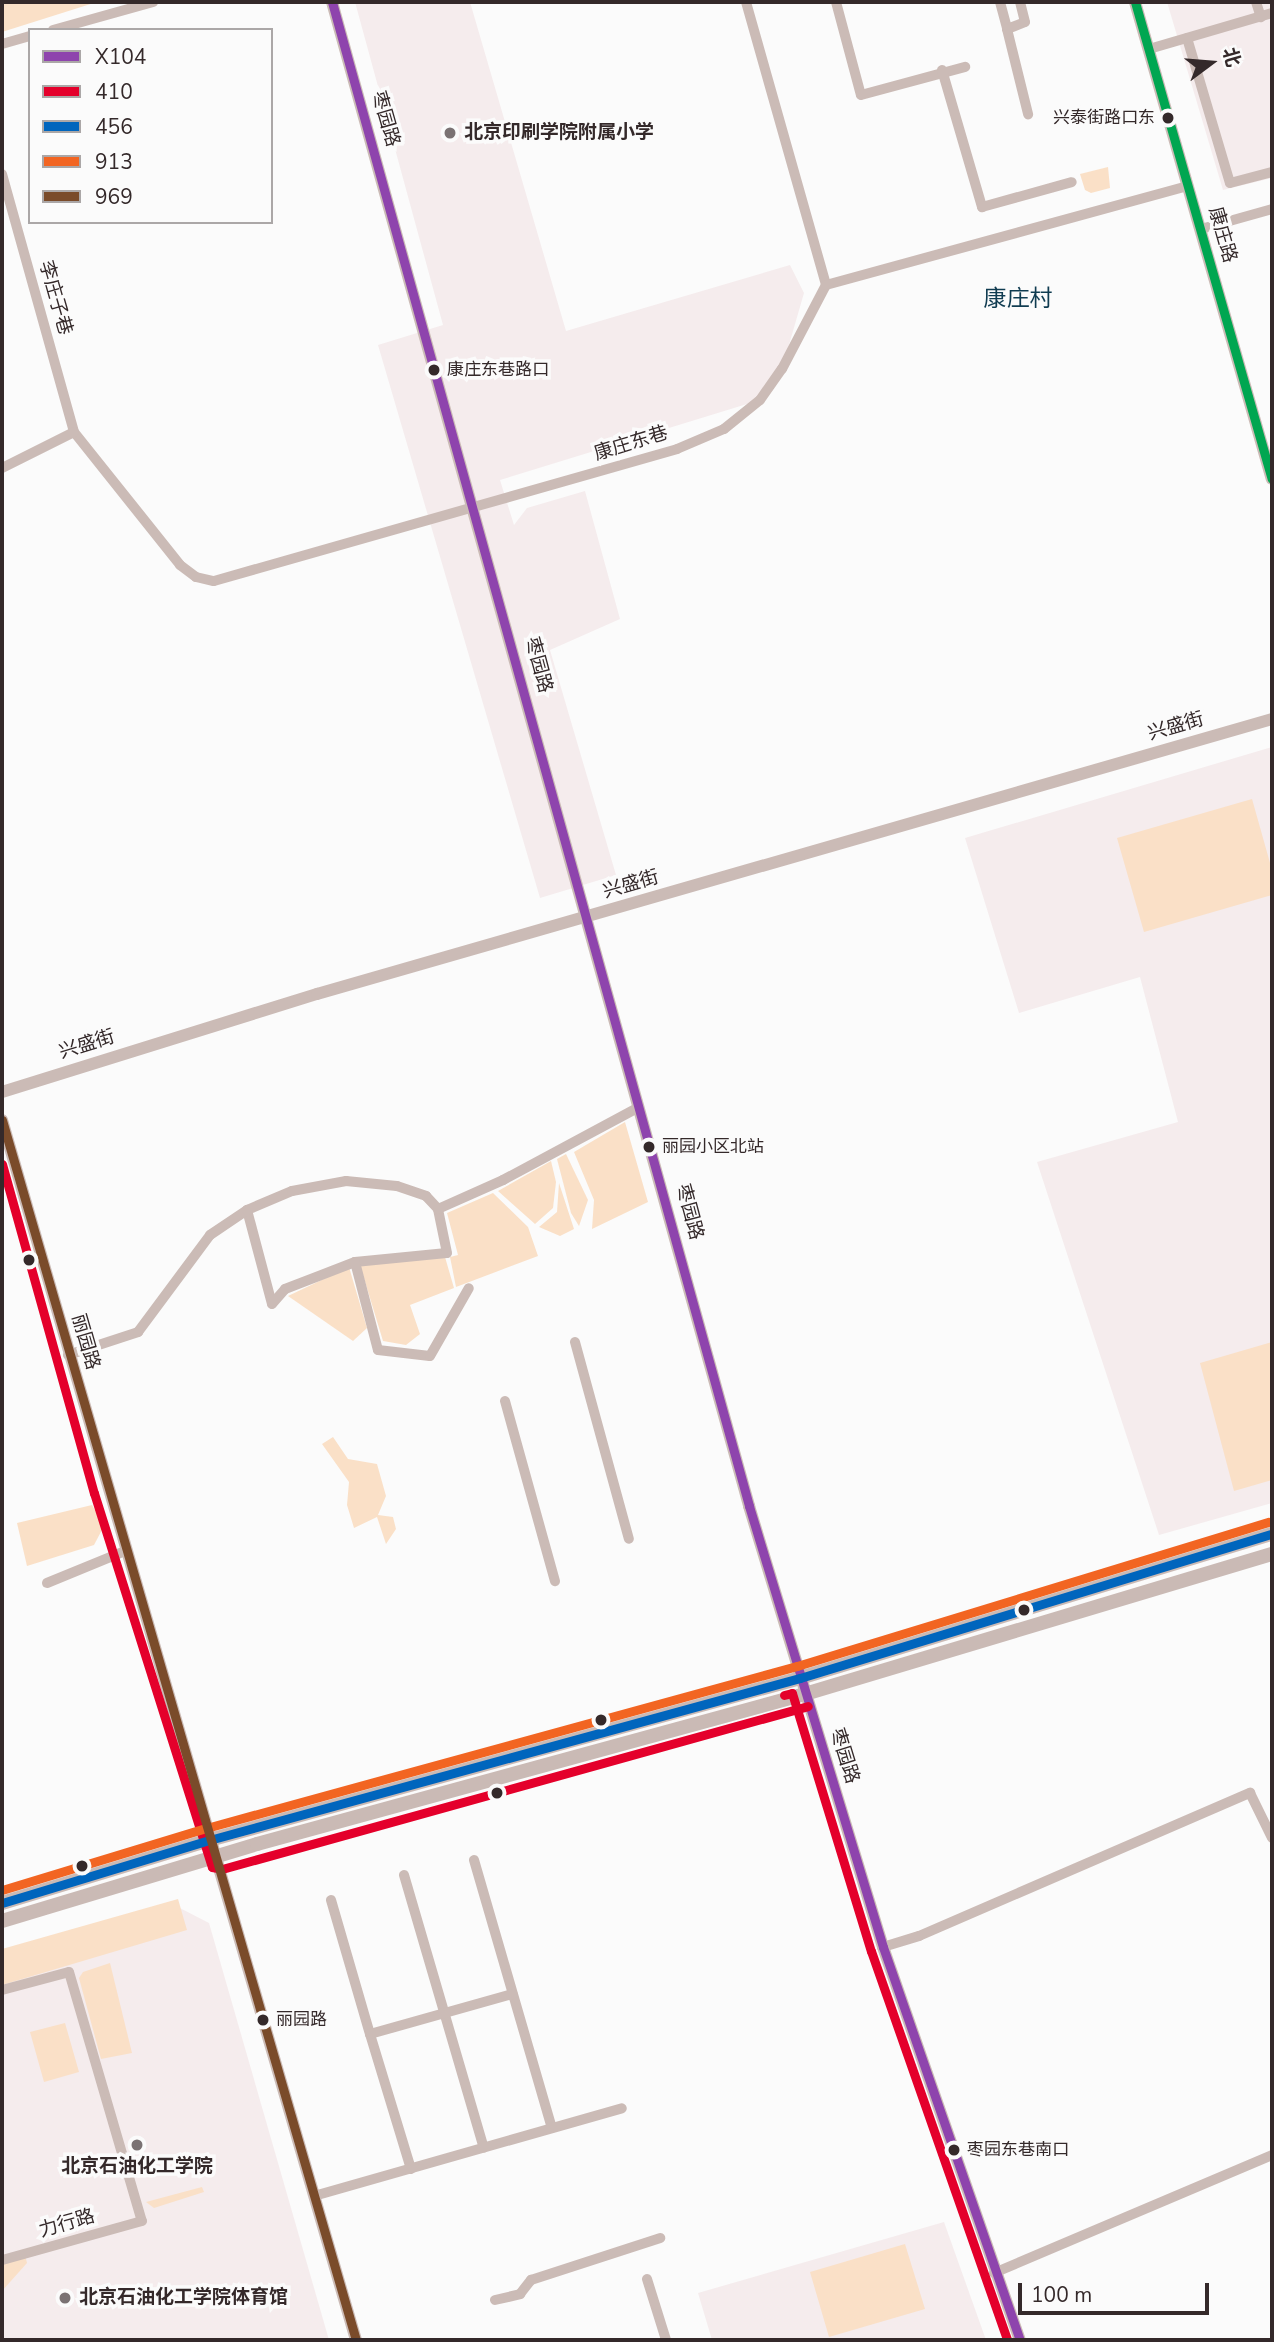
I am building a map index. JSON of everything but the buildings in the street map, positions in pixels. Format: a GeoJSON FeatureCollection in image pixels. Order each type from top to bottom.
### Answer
{"type":"FeatureCollection","features":[{"type":"Feature","properties":{"kind":"main road"},"geometry":{"type":"LineString","coordinates":[[2,1903],[214,1839],[800,1678],[1272,1534]]}},
{"type":"Feature","properties":{"kind":"main road"},"geometry":{"type":"LineString","coordinates":[[2,1921],[219,1857],[805,1694],[1272,1554]]}},
{"type":"Feature","properties":{"kind":"street"},"geometry":{"type":"LineString","coordinates":[[60,28],[153,2]]}},
{"type":"Feature","properties":{"kind":"street","name":"枣园路"},"geometry":{"type":"LineString","coordinates":[[332,2],[800,1678],[883,1947],[994,2273],[1020,2340]]}},
{"type":"Feature","properties":{"kind":"street"},"geometry":{"type":"LineString","coordinates":[[746,2],[826,285],[1188,186]]}},
{"type":"Feature","properties":{"kind":"street"},"geometry":{"type":"LineString","coordinates":[[836,2],[861,94],[942,70],[965,67]]}},
{"type":"Feature","properties":{"kind":"street"},"geometry":{"type":"LineString","coordinates":[[1000,2],[1028,114]]}},
{"type":"Feature","properties":{"kind":"street"},"geometry":{"type":"LineString","coordinates":[[1007,29],[1025,22],[1020,2]]}},
{"type":"Feature","properties":{"kind":"street","name":"康庄路"},"geometry":{"type":"LineString","coordinates":[[1135,2],[1272,479]]}},
{"type":"Feature","properties":{"kind":"street"},"geometry":{"type":"LineString","coordinates":[[1149,49],[1266,15],[1256,2]]}},
{"type":"Feature","properties":{"kind":"street"},"geometry":{"type":"LineString","coordinates":[[2,44],[28,37]]}},
{"type":"Feature","properties":{"kind":"street"},"geometry":{"type":"LineString","coordinates":[[1187,38],[1230,183],[1272,172]]}},
{"type":"Feature","properties":{"kind":"street"},"geometry":{"type":"LineString","coordinates":[[942,70],[982,207],[1072,181]]}},
{"type":"Feature","properties":{"kind":"street","name":"李庄子巷"},"geometry":{"type":"LineString","coordinates":[[2,174],[74,432]]}},
{"type":"Feature","properties":{"kind":"street"},"geometry":{"type":"LineString","coordinates":[[1201,229],[1272,208]]}},
{"type":"Feature","properties":{"kind":"street","name":"康庄东巷"},"geometry":{"type":"LineString","coordinates":[[74,432],[180,565],[196,576],[214,581],[475,509],[677,449],[724,429],[760,400],[782,369],[826,285]]}},
{"type":"Feature","properties":{"kind":"street"},"geometry":{"type":"LineString","coordinates":[[2,468],[74,432]]}},
{"type":"Feature","properties":{"kind":"street","name":"兴盛街"},"geometry":{"type":"LineString","coordinates":[[2,1092],[317,994],[1272,719]]}},
{"type":"Feature","properties":{"kind":"street"},"geometry":{"type":"LineString","coordinates":[[439,1209],[503,1180],[639,1107]]}},
{"type":"Feature","properties":{"kind":"street","name":"丽园路"},"geometry":{"type":"LineString","coordinates":[[2,1120],[125,1551],[214,1839],[356,2340]]}},
{"type":"Feature","properties":{"kind":"street"},"geometry":{"type":"LineString","coordinates":[[68,1355],[138,1332],[209,1235],[247,1210],[292,1191],[346,1181],[397,1186],[426,1196],[439,1209],[447,1253],[355,1262],[285,1289],[272,1304],[247,1210]]}},
{"type":"Feature","properties":{"kind":"street"},"geometry":{"type":"LineString","coordinates":[[355,1262],[378,1349],[430,1356],[469,1288]]}},
{"type":"Feature","properties":{"kind":"street"},"geometry":{"type":"LineString","coordinates":[[575,1342],[629,1539]]}},
{"type":"Feature","properties":{"kind":"street"},"geometry":{"type":"LineString","coordinates":[[505,1401],[555,1581]]}},
{"type":"Feature","properties":{"kind":"street"},"geometry":{"type":"LineString","coordinates":[[47,1583],[125,1551]]}},
{"type":"Feature","properties":{"kind":"street"},"geometry":{"type":"LineString","coordinates":[[883,1947],[919,1936],[1251,1793],[1272,1838]]}},
{"type":"Feature","properties":{"kind":"street"},"geometry":{"type":"LineString","coordinates":[[474,1860],[552,2128]]}},
{"type":"Feature","properties":{"kind":"street"},"geometry":{"type":"LineString","coordinates":[[404,1875],[442,2014],[484,2148]]}},
{"type":"Feature","properties":{"kind":"street"},"geometry":{"type":"LineString","coordinates":[[331,1900],[411,2169]]}},
{"type":"Feature","properties":{"kind":"street","name":"力行路"},"geometry":{"type":"LineString","coordinates":[[2,1990],[69,1972],[142,2221],[2,2260]]}},
{"type":"Feature","properties":{"kind":"street"},"geometry":{"type":"LineString","coordinates":[[370,2034],[512,1994]]}},
{"type":"Feature","properties":{"kind":"street"},"geometry":{"type":"LineString","coordinates":[[314,2196],[622,2108]]}},
{"type":"Feature","properties":{"kind":"street"},"geometry":{"type":"LineString","coordinates":[[994,2273],[1272,2155]]}},
{"type":"Feature","properties":{"kind":"street"},"geometry":{"type":"LineString","coordinates":[[495,2300],[520,2294],[531,2280],[660,2238]]}},
{"type":"Feature","properties":{"kind":"street"},"geometry":{"type":"LineString","coordinates":[[647,2279],[666,2340]]}},
{"type":"Feature","properties":{"kind":"shaded area"},"geometry":{"type":"Polygon","coordinates":[[[2,2],[97,2],[2,32],[2,2]]]}},
{"type":"Feature","properties":{"kind":"shaded area","name":"北京印刷学院附属小学"},"geometry":{"type":"Polygon","coordinates":[[[355,2],[470,2],[566,331],[790,265],[804,293],[782,369],[760,400],[500,480],[514,525],[527,508],[585,491],[620,619],[550,650],[616,875],[540,898],[378,345],[443,325],[355,2]]]}},
{"type":"Feature","properties":{"kind":"shaded area"},"geometry":{"type":"Polygon","coordinates":[[[1167,2],[1272,2],[1272,178],[1223,190],[1167,2]]]}},
{"type":"Feature","properties":{"kind":"shaded area"},"geometry":{"type":"Polygon","coordinates":[[[1108,167],[1110,188],[1091,193],[1085,190],[1080,174],[1108,167]]]}},
{"type":"Feature","properties":{"kind":"shaded area"},"geometry":{"type":"Polygon","coordinates":[[[1272,747],[1272,1503],[1159,1535],[1037,1162],[1178,1122],[1140,977],[1019,1013],[965,838],[1272,747]]]}},
{"type":"Feature","properties":{"kind":"shaded area"},"geometry":{"type":"Polygon","coordinates":[[[1252,799],[1272,870],[1272,895],[1144,932],[1117,838],[1252,799]]]}},
{"type":"Feature","properties":{"kind":"shaded area"},"geometry":{"type":"Polygon","coordinates":[[[625,1122],[648,1202],[592,1229],[594,1200],[574,1152],[625,1122]]]}},
{"type":"Feature","properties":{"kind":"shaded area"},"geometry":{"type":"Polygon","coordinates":[[[566,1154],[588,1200],[579,1226],[571,1213],[557,1159],[566,1154]]]}},
{"type":"Feature","properties":{"kind":"shaded area"},"geometry":{"type":"Polygon","coordinates":[[[551,1161],[556,1182],[553,1208],[535,1224],[498,1191],[551,1161]]]}},
{"type":"Feature","properties":{"kind":"shaded area"},"geometry":{"type":"Polygon","coordinates":[[[559,1183],[574,1229],[560,1236],[539,1227],[557,1212],[559,1183]]]}},
{"type":"Feature","properties":{"kind":"shaded area"},"geometry":{"type":"Polygon","coordinates":[[[493,1193],[528,1227],[538,1256],[456,1287],[450,1257],[458,1255],[447,1213],[493,1193]]]}},
{"type":"Feature","properties":{"kind":"shaded area"},"geometry":{"type":"Polygon","coordinates":[[[445,1257],[454,1288],[410,1305],[420,1334],[406,1345],[383,1341],[360,1265],[445,1257]]]}},
{"type":"Feature","properties":{"kind":"shaded area"},"geometry":{"type":"Polygon","coordinates":[[[349,1267],[367,1328],[353,1341],[288,1296],[349,1267]]]}},
{"type":"Feature","properties":{"kind":"shaded area"},"geometry":{"type":"Polygon","coordinates":[[[1272,1342],[1272,1480],[1234,1491],[1200,1363],[1272,1342]]]}},
{"type":"Feature","properties":{"kind":"shaded area"},"geometry":{"type":"Polygon","coordinates":[[[333,1437],[348,1459],[377,1464],[386,1496],[378,1515],[393,1517],[396,1529],[386,1544],[377,1517],[354,1528],[347,1505],[349,1482],[322,1444],[333,1437]]]}},
{"type":"Feature","properties":{"kind":"shaded area"},"geometry":{"type":"Polygon","coordinates":[[[92,1505],[104,1526],[94,1545],[27,1566],[17,1523],[92,1505]]]}},
{"type":"Feature","properties":{"kind":"shaded area"},"geometry":{"type":"Polygon","coordinates":[[[178,1899],[187,1930],[2,1985],[2,1949],[178,1899]]]}},
{"type":"Feature","properties":{"kind":"shaded area","name":"北京石油化工学院"},"geometry":{"type":"Polygon","coordinates":[[[174,1905],[209,1923],[329,2340],[2,2340],[2,1951],[174,1905]]]}},
{"type":"Feature","properties":{"kind":"shaded area"},"geometry":{"type":"Polygon","coordinates":[[[110,1963],[132,2053],[101,2059],[79,1978],[83,1972],[110,1963]]]}},
{"type":"Feature","properties":{"kind":"shaded area"},"geometry":{"type":"Polygon","coordinates":[[[65,2023],[79,2072],[44,2082],[30,2032],[65,2023]]]}},
{"type":"Feature","properties":{"kind":"shaded area"},"geometry":{"type":"Polygon","coordinates":[[[202,2187],[204,2192],[154,2208],[146,2202],[202,2187]]]}},
{"type":"Feature","properties":{"kind":"shaded area"},"geometry":{"type":"Polygon","coordinates":[[[944,2222],[986,2340],[712,2340],[698,2293],[944,2222]]]}},
{"type":"Feature","properties":{"kind":"shaded area"},"geometry":{"type":"Polygon","coordinates":[[[905,2244],[925,2309],[829,2337],[810,2272],[905,2244]]]}},
{"type":"Feature","properties":{"kind":"shaded area"},"geometry":{"type":"Polygon","coordinates":[[[25,2255],[27,2263],[2,2291],[2,2262],[25,2255]]]}},
{"type":"Feature","properties":{"kind":"transit line","name":"X104"},"geometry":{"type":"LineString","coordinates":[[332,2],[749,1506],[883,1947],[1020,2340]]}},
{"type":"Feature","properties":{"kind":"transit line"},"geometry":{"type":"LineString","coordinates":[[1135,2],[1272,479]]}},
{"type":"Feature","properties":{"kind":"transit line","name":"969"},"geometry":{"type":"LineString","coordinates":[[2,1120],[356,2340]]}},
{"type":"Feature","properties":{"kind":"transit line","name":"410"},"geometry":{"type":"LineString","coordinates":[[2,1164],[94,1493],[212,1867],[222,1869],[808,1706]]}},
{"type":"Feature","properties":{"kind":"transit line","name":"913"},"geometry":{"type":"LineString","coordinates":[[2,1890],[210,1827],[797,1666],[1268,1522]]}},
{"type":"Feature","properties":{"kind":"transit line","name":"456"},"geometry":{"type":"LineString","coordinates":[[2,1903],[213,1839],[800,1678],[1272,1534]]}},
{"type":"Feature","properties":{"kind":"transit line","name":"410"},"geometry":{"type":"LineString","coordinates":[[784,1695],[792,1693],[871,1951],[1007,2340]]}},
{"type":"Feature","properties":{"kind":"place","name":"兴泰街路口东"},"geometry":{"type":"Point","coordinates":[1168,118]}},
{"type":"Feature","properties":{"kind":"place","name":"北京印刷学院附属小学"},"geometry":{"type":"Point","coordinates":[450,133]}},
{"type":"Feature","properties":{"kind":"place","name":"康庄东巷路口"},"geometry":{"type":"Point","coordinates":[434,370]}},
{"type":"Feature","properties":{"kind":"place","name":"丽园小区北站"},"geometry":{"type":"Point","coordinates":[649,1147]}},
{"type":"Feature","properties":{"kind":"place","name":"丽园路"},"geometry":{"type":"Point","coordinates":[263,2020]}},
{"type":"Feature","properties":{"kind":"place","name":"北京石油化工学院"},"geometry":{"type":"Point","coordinates":[137,2145]}},
{"type":"Feature","properties":{"kind":"place","name":"枣园东巷南口"},"geometry":{"type":"Point","coordinates":[954,2150]}},
{"type":"Feature","properties":{"kind":"place","name":"北京石油化工学院体育馆"},"geometry":{"type":"Point","coordinates":[65,2298]}},
{"type":"Feature","properties":{"kind":"district","name":"康庄村"},"geometry":{"type":"Point","coordinates":[1018,299]}}]}
